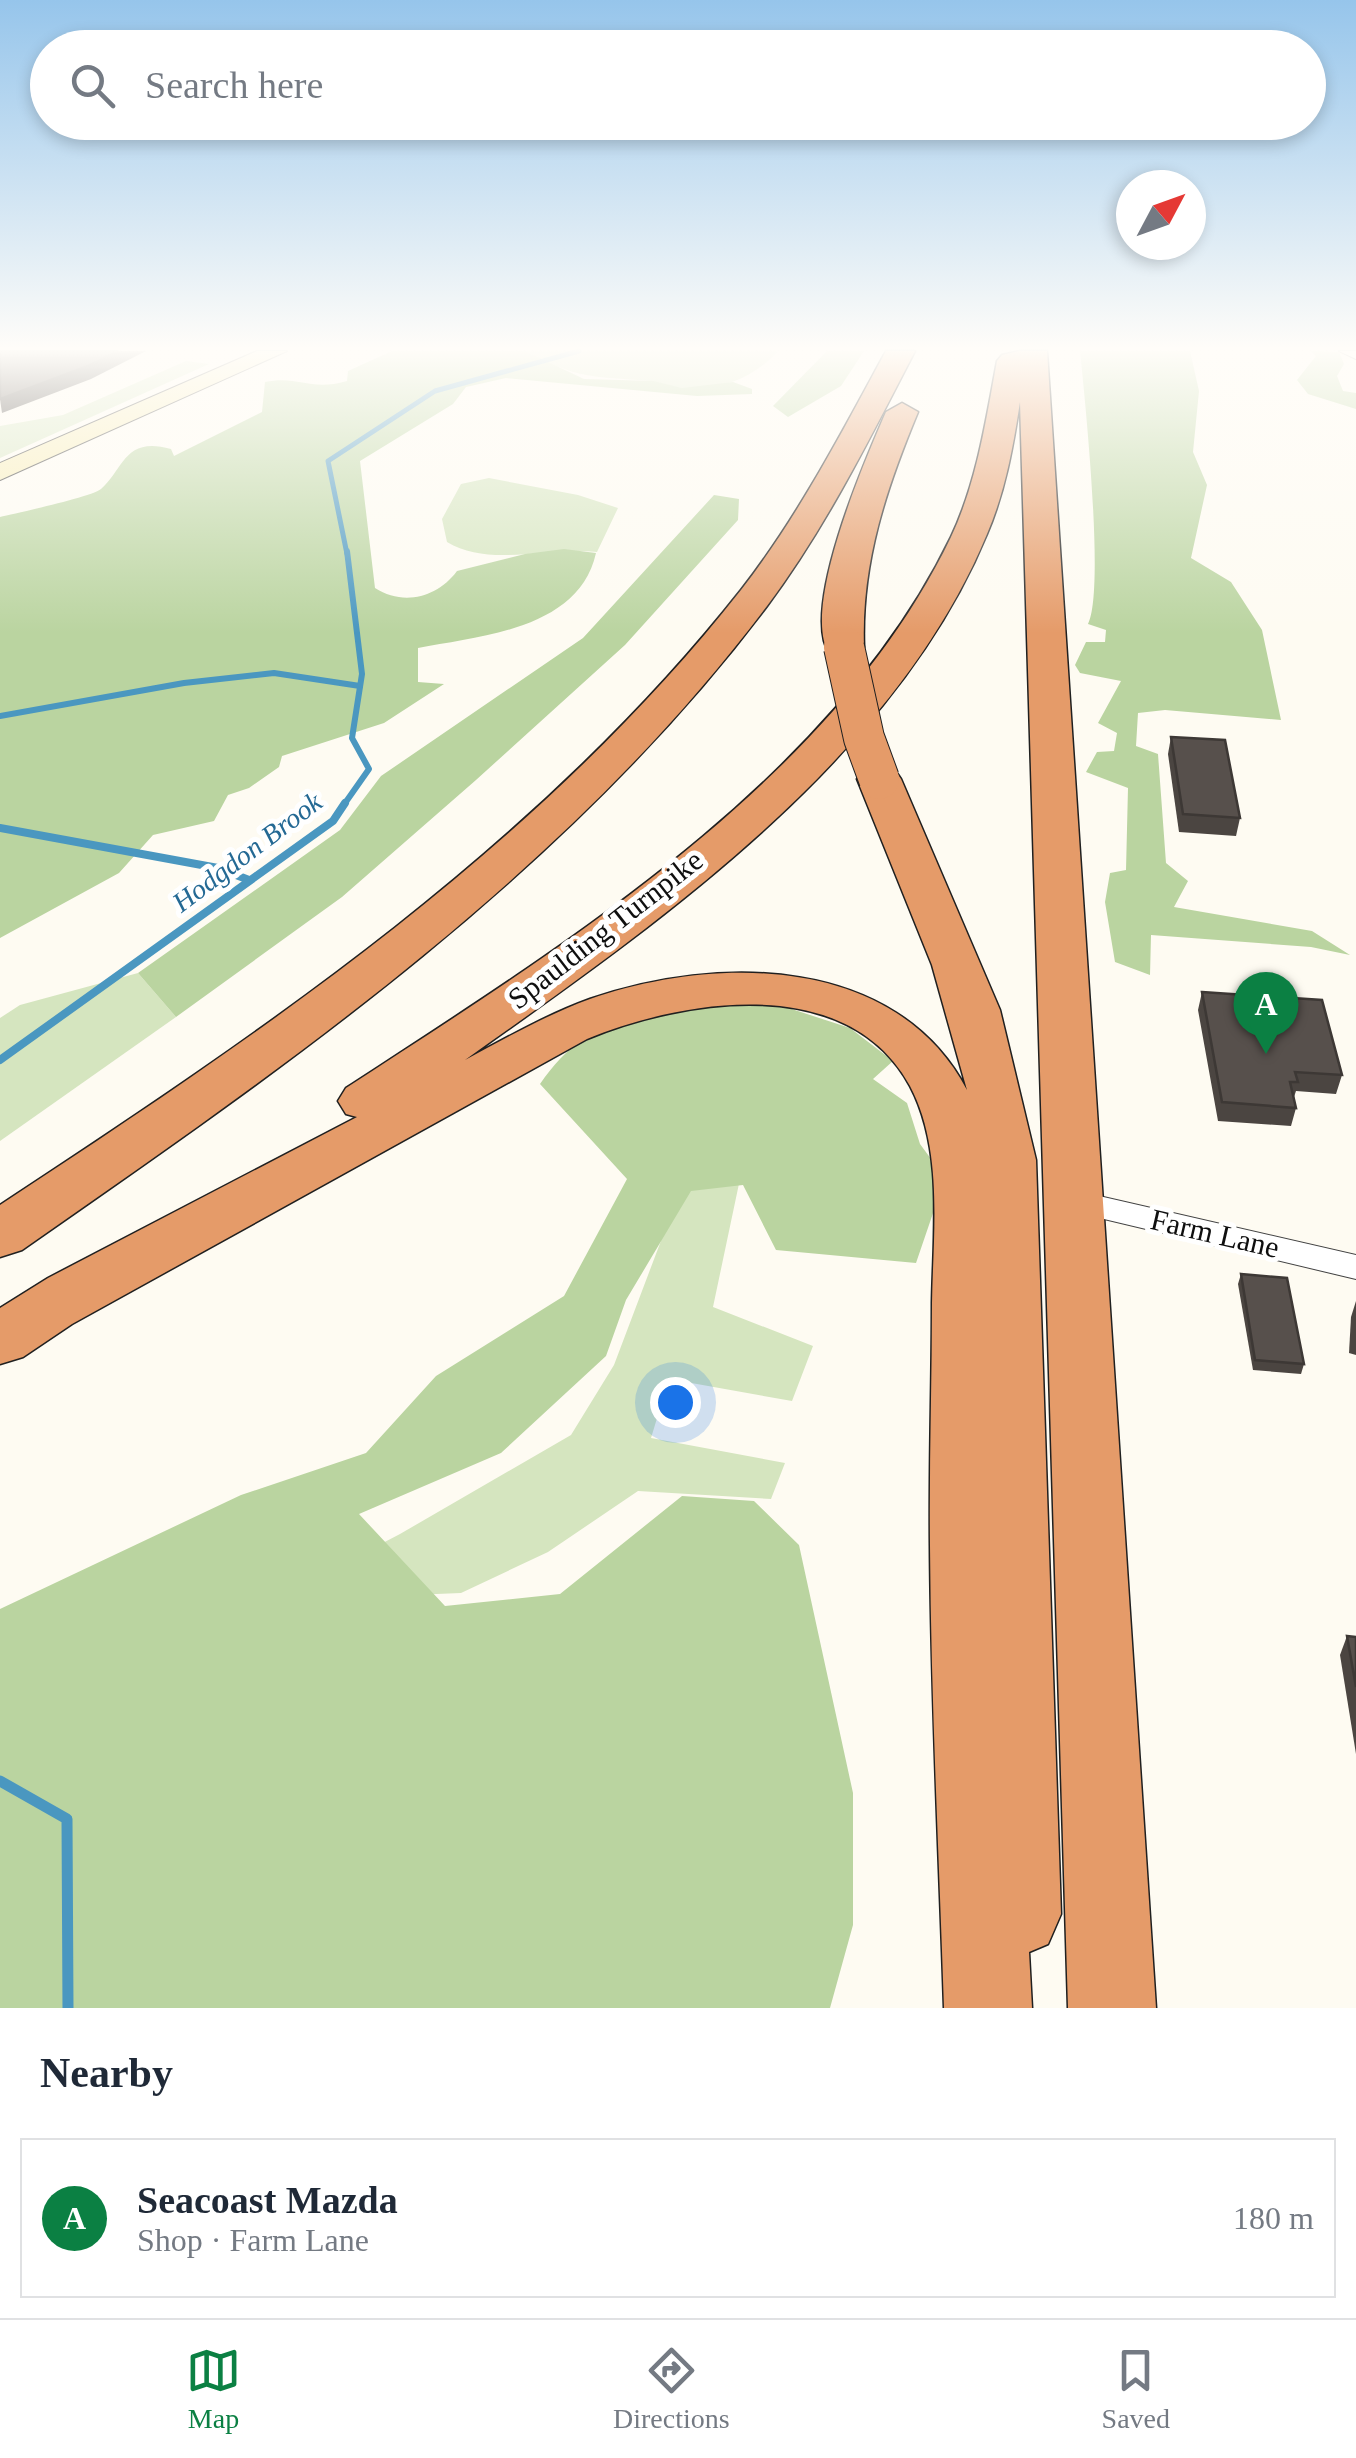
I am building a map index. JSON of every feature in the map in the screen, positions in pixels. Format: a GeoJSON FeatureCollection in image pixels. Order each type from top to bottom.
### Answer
{"type":"FeatureCollection","features":[{"type":"Feature","properties":{"kind":"highway"},"geometry":{"type":"LineString","coordinates":[[0,1236],[164,1122],[370,970],[482,878],[610,761],[678,690],[754,597],[808,517],[849,445]]}},
{"type":"Feature","properties":{"kind":"highway"},"geometry":{"type":"LineString","coordinates":[[888,445],[850,555],[843,599],[844,647],[859,719],[879,779],[973,999],[997,1092],[1007,1160],[1019,2008]]}},
{"type":"Feature","properties":{"kind":"highway","name":"Spaulding Turnpike"},"geometry":{"type":"LineString","coordinates":[[21,1326],[404,1076],[600,939],[702,857],[821,746],[891,663],[957,561],[997,445]]}},
{"type":"Feature","properties":{"kind":"highway"},"geometry":{"type":"LineString","coordinates":[[1037,445],[1112,2008]]}},
{"type":"Feature","properties":{"kind":"highway"},"geometry":{"type":"LineString","coordinates":[[1045,622],[1060,445]]}},
{"type":"Feature","properties":{"kind":"highway"},"geometry":{"type":"LineString","coordinates":[[21,1326],[568,1027],[639,999],[728,987],[788,992],[844,1008],[892,1035],[928,1070],[940,1090],[955,1134],[963,1190],[966,1546],[988,2008]]}},
{"type":"Feature","properties":{"kind":"street"},"geometry":{"type":"LineString","coordinates":[[0,472],[63,445]]}},
{"type":"Feature","properties":{"kind":"street","name":"Farm Lane"},"geometry":{"type":"LineString","coordinates":[[1074,1201],[1356,1267]]}},
{"type":"Feature","properties":{"kind":"green space"},"geometry":{"type":"Polygon","coordinates":[[[0,445],[30,445],[0,458],[0,445]]]}},
{"type":"Feature","properties":{"kind":"green space"},"geometry":{"type":"Polygon","coordinates":[[[197,445],[387,445],[360,461],[375,588],[397,597],[430,593],[457,571],[525,554],[564,549],[596,553],[586,578],[570,598],[549,613],[498,633],[418,648],[418,682],[444,684],[384,723],[282,756],[279,767],[249,788],[228,795],[214,821],[153,835],[119,873],[0,938],[0,517],[101,489],[127,457],[143,447],[171,449],[174,456],[197,445]]]}},
{"type":"Feature","properties":{"kind":"green space"},"geometry":{"type":"Polygon","coordinates":[[[1089,445],[1194,445],[1207,485],[1191,558],[1231,582],[1262,630],[1281,720],[1165,710],[1138,713],[1136,746],[1158,754],[1166,863],[1188,881],[1174,907],[1312,931],[1350,955],[1311,947],[1151,935],[1150,975],[1115,962],[1105,902],[1110,873],[1126,870],[1128,788],[1086,772],[1097,752],[1114,751],[1117,733],[1098,723],[1121,681],[1080,673],[1075,665],[1086,642],[1105,642],[1106,630],[1088,624],[1095,574],[1089,445]]]}},
{"type":"Feature","properties":{"kind":"green space"},"geometry":{"type":"Polygon","coordinates":[[[489,478],[578,495],[618,508],[597,552],[481,554],[447,542],[442,519],[461,484],[489,478]]]}},
{"type":"Feature","properties":{"kind":"green space"},"geometry":{"type":"Polygon","coordinates":[[[714,495],[739,499],[738,520],[625,645],[342,897],[176,1017],[138,973],[340,830],[381,776],[583,638],[714,495]]]}},
{"type":"Feature","properties":{"kind":"green space"},"geometry":{"type":"Polygon","coordinates":[[[138,973],[176,1017],[0,1141],[0,1018],[20,1005],[138,973]]]}},
{"type":"Feature","properties":{"kind":"green space"},"geometry":{"type":"Polygon","coordinates":[[[767,1001],[850,1028],[893,1061],[873,1079],[907,1103],[920,1144],[945,1178],[916,1263],[776,1250],[743,1185],[691,1191],[626,1300],[606,1356],[501,1453],[359,1514],[445,1606],[560,1594],[682,1496],[754,1501],[799,1545],[853,1793],[853,1925],[830,2008],[0,2008],[0,1609],[241,1495],[366,1453],[436,1376],[564,1296],[627,1179],[540,1084],[563,1056],[587,1036],[641,1013],[767,1001]]]}},
{"type":"Feature","properties":{"kind":"green space"},"geometry":{"type":"Polygon","coordinates":[[[768,1046],[713,1307],[813,1346],[792,1401],[669,1379],[651,1438],[785,1463],[771,1499],[638,1491],[548,1552],[461,1593],[338,1598],[0,1743],[400,1534],[571,1435],[614,1365],[687,1172],[768,1046]]]}},
{"type":"Feature","properties":{"kind":"building"},"geometry":{"type":"Polygon","coordinates":[[[1171,737],[1225,740],[1240,818],[1183,814],[1171,737]]]}},
{"type":"Feature","properties":{"kind":"building"},"geometry":{"type":"Polygon","coordinates":[[[1202,992],[1322,1000],[1342,1075],[1295,1072],[1298,1082],[1290,1082],[1296,1108],[1222,1102],[1202,992]]]}},
{"type":"Feature","properties":{"kind":"building"},"geometry":{"type":"Polygon","coordinates":[[[1241,1274],[1287,1278],[1304,1364],[1255,1360],[1241,1274]]]}},
{"type":"Feature","properties":{"kind":"building"},"geometry":{"type":"Polygon","coordinates":[[[1347,1636],[1356,1637],[1356,1687],[1347,1636]]]}},
{"type":"Feature","properties":{"kind":"waterway","name":"Hodgdon Brook"},"geometry":{"type":"LineString","coordinates":[[347,554],[328,461],[353,445]]}},
{"type":"Feature","properties":{"kind":"waterway","name":"Hodgdon Brook"},"geometry":{"type":"LineString","coordinates":[[343,806],[369,769],[352,738],[362,674],[347,551]]}},
{"type":"Feature","properties":{"kind":"waterway"},"geometry":{"type":"LineString","coordinates":[[0,716],[184,683],[274,673],[360,686]]}},
{"type":"Feature","properties":{"kind":"waterway","name":"Hodgdon Brook"},"geometry":{"type":"LineString","coordinates":[[0,1060],[333,821],[343,806]]}},
{"type":"Feature","properties":{"kind":"waterway"},"geometry":{"type":"LineString","coordinates":[[0,828],[218,868],[249,880]]}},
{"type":"Feature","properties":{"kind":"waterway","name":"Hodgdon Brook"},"geometry":{"type":"LineString","coordinates":[[0,1781],[67,1819],[68,2008]]}},
{"type":"Feature","properties":{"kind":"place","name":"Seacoast Mazda"},"geometry":{"type":"Point","coordinates":[1266,1054]}}]}
